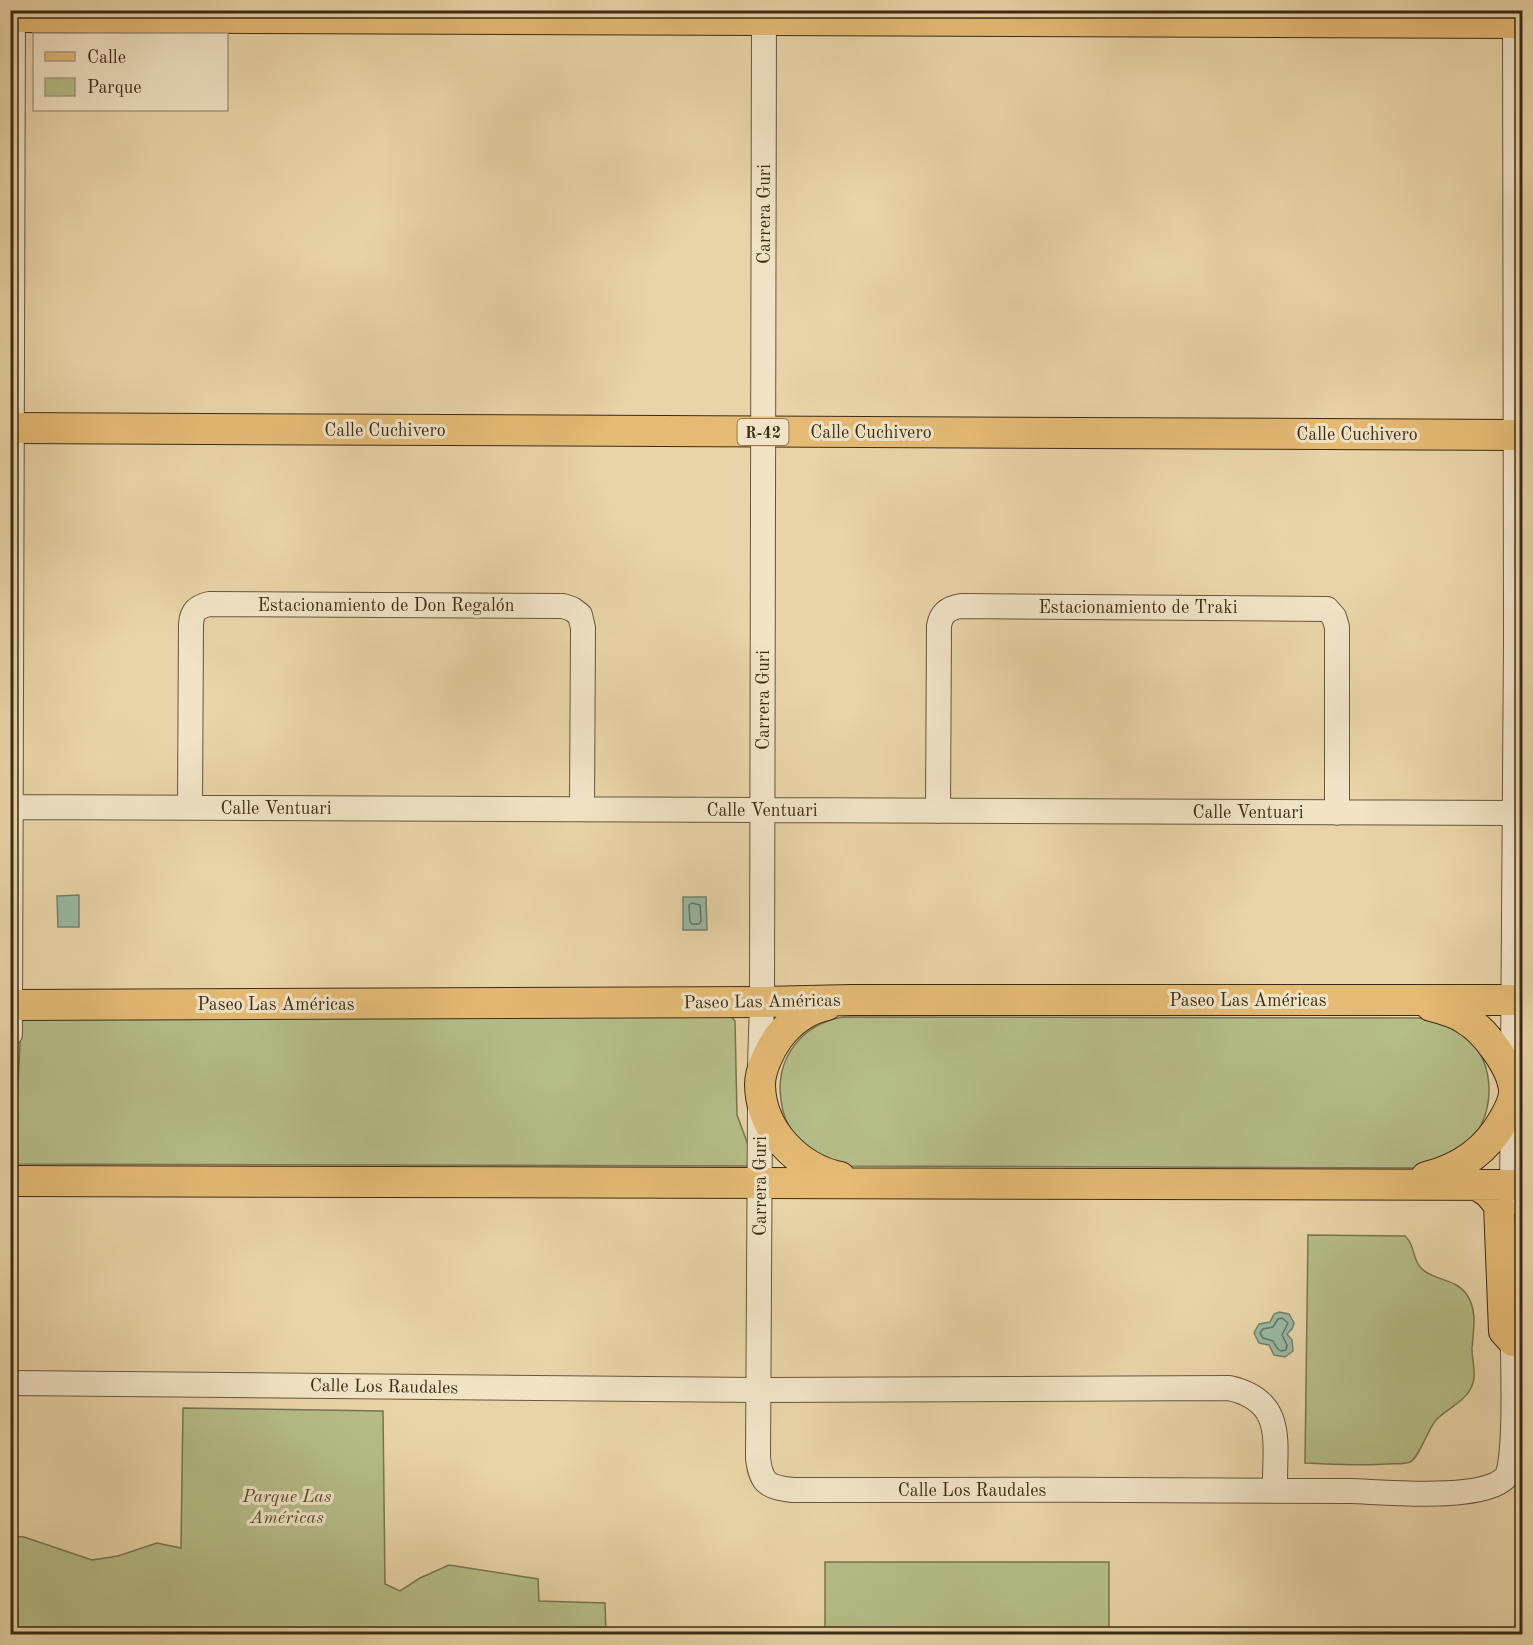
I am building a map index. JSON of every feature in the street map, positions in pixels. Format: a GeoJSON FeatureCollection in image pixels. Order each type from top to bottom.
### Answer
{"type":"FeatureCollection","features":[{"type":"Feature","properties":{"kind":"main road"},"geometry":{"type":"LineString","coordinates":[[12,14],[1518,19]]}},
{"type":"Feature","properties":{"kind":"main road","name":"Calle Cuchivero"},"geometry":{"type":"LineString","coordinates":[[11,428],[1519,435]]}},
{"type":"Feature","properties":{"kind":"main road"},"geometry":{"type":"LineString","coordinates":[[1396,999],[1439,1008],[1467,1019],[1483,1033],[1498,1052],[1510,1075],[1514,1092],[1511,1106],[1496,1134],[1481,1151],[1463,1164],[1435,1175],[1396,1184]]}},
{"type":"Feature","properties":{"kind":"main road"},"geometry":{"type":"LineString","coordinates":[[851,1000],[817,1007],[800,1016],[785,1029],[772,1046],[760,1084],[767,1115],[776,1134],[786,1147],[801,1161],[815,1169],[862,1182]]}},
{"type":"Feature","properties":{"kind":"main road","name":"Paseo Las Américas"},"geometry":{"type":"LineString","coordinates":[[11,1005],[851,1000],[1518,1000]]}},
{"type":"Feature","properties":{"kind":"main road"},"geometry":{"type":"LineString","coordinates":[[10,1181],[1517,1185]]}},
{"type":"Feature","properties":{"kind":"main road"},"geometry":{"type":"LineString","coordinates":[[1476,1184],[1489,1192],[1499,1205],[1504,1332],[1517,1341]]}},
{"type":"Feature","properties":{"kind":"street"},"geometry":{"type":"LineString","coordinates":[[10,1035],[12,14]]}},
{"type":"Feature","properties":{"kind":"street","name":"Carrera Guri"},"geometry":{"type":"LineString","coordinates":[[758,1390],[763,810],[764,15]]}},
{"type":"Feature","properties":{"kind":"street"},"geometry":{"type":"LineString","coordinates":[[1517,1341],[1517,1185],[1514,1092],[1518,1000],[1514,813],[1519,435],[1518,19]]}},
{"type":"Feature","properties":{"kind":"street","name":"Estacionamiento de Don Regalón"},"geometry":{"type":"LineString","coordinates":[[190,807],[192,616],[197,608],[202,606],[232,604],[563,606],[572,609],[580,615],[583,628],[582,809]]}},
{"type":"Feature","properties":{"kind":"street","name":"Estacionamiento de Traki"},"geometry":{"type":"LineString","coordinates":[[938,811],[939,626],[941,617],[950,608],[970,606],[1327,609],[1334,617],[1337,627],[1337,813]]}},
{"type":"Feature","properties":{"kind":"street","name":"Calle Ventuari"},"geometry":{"type":"LineString","coordinates":[[11,807],[1514,813]]}},
{"type":"Feature","properties":{"kind":"street","name":"Calle Los Raudales"},"geometry":{"type":"LineString","coordinates":[[758,1390],[759,1467],[761,1476],[768,1484],[778,1488],[793,1490],[1275,1490],[1466,1493],[1492,1485],[1506,1477],[1510,1470],[1517,1341]]}},
{"type":"Feature","properties":{"kind":"street","name":"Calle Los Raudales"},"geometry":{"type":"LineString","coordinates":[[10,1383],[758,1390],[1229,1388],[1244,1391],[1258,1398],[1271,1416],[1274,1430],[1275,1490]]}},
{"type":"Feature","properties":{"kind":"green space"},"geometry":{"type":"Polygon","coordinates":[[[24,1017],[732,1017],[735,1021],[737,1115],[750,1150],[748,1166],[17,1164],[14,1161],[21,1025],[24,1017]]]}},
{"type":"Feature","properties":{"kind":"green space"},"geometry":{"type":"Polygon","coordinates":[[[843,1017],[1424,1018],[1456,1030],[1476,1047],[1487,1073],[1488,1103],[1479,1130],[1470,1141],[1452,1153],[1417,1168],[849,1166],[821,1155],[797,1138],[784,1115],[780,1085],[782,1070],[794,1045],[815,1027],[843,1017]]]}},
{"type":"Feature","properties":{"kind":"green space"},"geometry":{"type":"Polygon","coordinates":[[[1308,1235],[1405,1236],[1421,1268],[1457,1285],[1470,1301],[1474,1322],[1472,1385],[1463,1399],[1436,1420],[1417,1455],[1410,1462],[1367,1465],[1305,1463],[1308,1235]]]}},
{"type":"Feature","properties":{"kind":"green space","name":"Parque Las Américas"},"geometry":{"type":"Polygon","coordinates":[[[183,1408],[383,1411],[385,1584],[400,1591],[420,1578],[449,1565],[538,1579],[539,1601],[605,1603],[606,1634],[11,1634],[11,1536],[24,1537],[92,1560],[118,1556],[157,1543],[181,1548],[183,1408]]]}},
{"type":"Feature","properties":{"kind":"green space"},"geometry":{"type":"Polygon","coordinates":[[[825,1562],[1109,1562],[1109,1634],[825,1634],[825,1562]]]}},
{"type":"Feature","properties":{"kind":"water"},"geometry":{"type":"Polygon","coordinates":[[[79,895],[79,927],[58,927],[57,896],[79,895]]]}},
{"type":"Feature","properties":{"kind":"water"},"geometry":{"type":"Polygon","coordinates":[[[683,897],[706,897],[707,930],[683,930],[683,897]]]}},
{"type":"Feature","properties":{"kind":"water"},"geometry":{"type":"Polygon","coordinates":[[[1279,1312],[1289,1314],[1294,1323],[1287,1334],[1292,1340],[1293,1351],[1285,1357],[1274,1355],[1269,1345],[1259,1343],[1254,1333],[1259,1324],[1270,1322],[1274,1314],[1279,1312]]]}}]}
